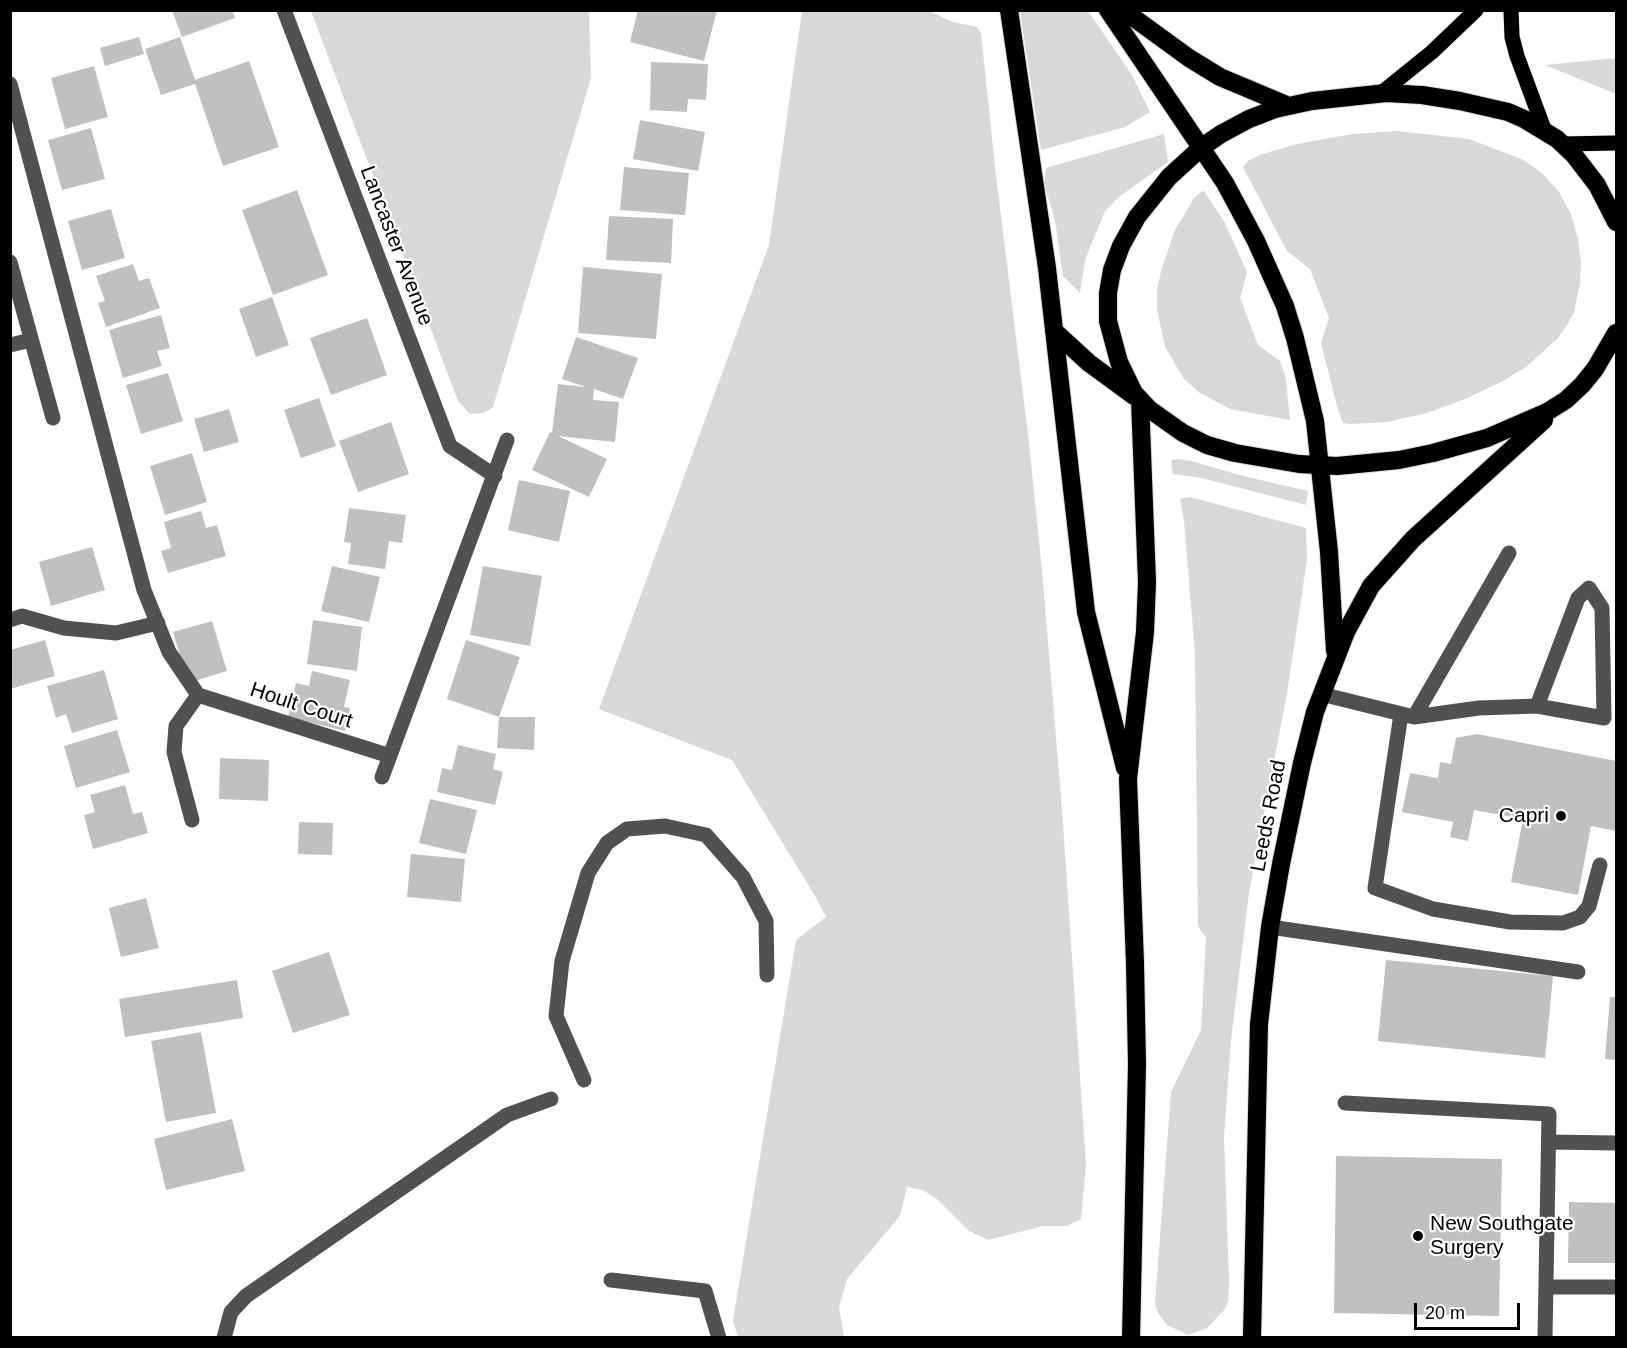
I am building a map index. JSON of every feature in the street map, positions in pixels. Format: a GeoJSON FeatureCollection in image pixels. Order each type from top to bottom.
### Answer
{"type":"FeatureCollection","features":[{"type":"Feature","properties":{"kind":"highway"},"geometry":{"type":"LineString","coordinates":[[1009,10],[1036,187],[1086,612],[1128,779]]}},
{"type":"Feature","properties":{"kind":"highway"},"geometry":{"type":"LineString","coordinates":[[1108,10],[1202,147],[1240,210],[1285,306],[1306,379],[1315,421],[1330,562],[1335,655]]}},
{"type":"Feature","properties":{"kind":"highway"},"geometry":{"type":"LineString","coordinates":[[1123,10],[1189,58],[1220,76],[1290,106]]}},
{"type":"Feature","properties":{"kind":"highway"},"geometry":{"type":"LineString","coordinates":[[1135,1334],[1137,1064],[1128,779],[1147,604],[1140,400],[1125,378],[1111,338],[1108,312],[1112,270],[1121,246],[1143,209],[1169,177],[1190,156],[1221,134],[1249,119],[1290,106],[1312,101],[1380,94],[1422,95],[1460,101],[1510,113],[1544,129],[1574,155],[1597,185],[1617,222]]}},
{"type":"Feature","properties":{"kind":"highway"},"geometry":{"type":"LineString","coordinates":[[1054,331],[1112,381],[1140,400],[1159,417],[1207,445],[1267,460],[1321,465],[1400,460],[1460,446],[1522,424],[1566,400],[1595,369],[1617,333]]}},
{"type":"Feature","properties":{"kind":"highway","name":"Leeds Road"},"geometry":{"type":"LineString","coordinates":[[1252,1338],[1257,1054],[1270,927],[1302,763],[1321,694],[1335,655],[1358,607],[1371,586],[1391,562],[1566,400]]}},
{"type":"Feature","properties":{"kind":"main road"},"geometry":{"type":"LineString","coordinates":[[1380,94],[1432,52],[1476,10]]}},
{"type":"Feature","properties":{"kind":"main road"},"geometry":{"type":"LineString","coordinates":[[1511,10],[1512,38],[1544,129]]}},
{"type":"Feature","properties":{"kind":"main road"},"geometry":{"type":"LineString","coordinates":[[1562,144],[1617,143]]}},
{"type":"Feature","properties":{"kind":"street","name":"Lancaster Avenue"},"geometry":{"type":"LineString","coordinates":[[284,10],[450,446],[495,476]]}},
{"type":"Feature","properties":{"kind":"street"},"geometry":{"type":"LineString","coordinates":[[10,84],[144,590],[168,652],[198,695],[176,726],[174,752],[192,820]]}},
{"type":"Feature","properties":{"kind":"street"},"geometry":{"type":"LineString","coordinates":[[10,262],[53,418]]}},
{"type":"Feature","properties":{"kind":"street"},"geometry":{"type":"LineString","coordinates":[[10,345],[31,340]]}},
{"type":"Feature","properties":{"kind":"street"},"geometry":{"type":"LineString","coordinates":[[382,777],[507,440]]}},
{"type":"Feature","properties":{"kind":"street"},"geometry":{"type":"LineString","coordinates":[[1509,553],[1408,715],[1375,888],[1433,909],[1510,922],[1563,923],[1580,917],[1589,906],[1600,865]]}},
{"type":"Feature","properties":{"kind":"street"},"geometry":{"type":"LineString","coordinates":[[1321,694],[1408,715],[1479,708],[1537,706],[1604,718],[1602,608],[1589,588],[1578,598],[1537,706]]}},
{"type":"Feature","properties":{"kind":"street"},"geometry":{"type":"LineString","coordinates":[[10,620],[22,616],[64,628],[116,633],[158,624]]}},
{"type":"Feature","properties":{"kind":"street","name":"Hoult Court"},"geometry":{"type":"LineString","coordinates":[[198,695],[390,756]]}},
{"type":"Feature","properties":{"kind":"street"},"geometry":{"type":"LineString","coordinates":[[584,1080],[556,1017],[562,961],[588,873],[607,843],[627,829],[665,826],[706,835],[743,877],[766,921],[767,975]]}},
{"type":"Feature","properties":{"kind":"street"},"geometry":{"type":"LineString","coordinates":[[1270,927],[1578,972]]}},
{"type":"Feature","properties":{"kind":"street"},"geometry":{"type":"LineString","coordinates":[[224,1338],[231,1312],[246,1296],[507,1115],[551,1099]]}},
{"type":"Feature","properties":{"kind":"street"},"geometry":{"type":"LineString","coordinates":[[1345,1103],[1549,1114],[1545,1338]]}},
{"type":"Feature","properties":{"kind":"street"},"geometry":{"type":"LineString","coordinates":[[1549,1142],[1617,1143]]}},
{"type":"Feature","properties":{"kind":"street"},"geometry":{"type":"LineString","coordinates":[[610,1280],[705,1291],[719,1338]]}},
{"type":"Feature","properties":{"kind":"street"},"geometry":{"type":"LineString","coordinates":[[1547,1287],[1617,1287]]}},
{"type":"Feature","properties":{"kind":"shaded area"},"geometry":{"type":"Polygon","coordinates":[[[311,11],[589,11],[591,78],[493,407],[483,413],[470,414],[458,401],[311,11]]]}},
{"type":"Feature","properties":{"kind":"shaded area"},"geometry":{"type":"Polygon","coordinates":[[[802,11],[929,11],[953,22],[977,27],[981,33],[1042,570],[1062,809],[1086,1165],[1081,1219],[1067,1226],[1043,1226],[988,1240],[969,1231],[937,1199],[923,1190],[907,1187],[900,1216],[847,1279],[839,1307],[844,1337],[738,1338],[733,1320],[796,940],[826,917],[732,760],[599,709],[769,245],[802,11]]]}},
{"type":"Feature","properties":{"kind":"shaded area"},"geometry":{"type":"Polygon","coordinates":[[[1020,11],[1088,11],[1132,75],[1150,112],[1125,127],[1041,150],[1020,11]]]}},
{"type":"Feature","properties":{"kind":"shaded area"},"geometry":{"type":"Polygon","coordinates":[[[1616,58],[1616,94],[1545,65],[1616,58]]]}},
{"type":"Feature","properties":{"kind":"shaded area"},"geometry":{"type":"Polygon","coordinates":[[[1397,131],[1469,139],[1524,160],[1543,174],[1559,192],[1571,214],[1581,262],[1580,284],[1574,312],[1558,338],[1526,367],[1503,381],[1465,399],[1427,413],[1387,422],[1343,423],[1321,343],[1329,318],[1310,269],[1287,251],[1243,167],[1259,155],[1297,144],[1352,134],[1397,131]]]}},
{"type":"Feature","properties":{"kind":"shaded area"},"geometry":{"type":"Polygon","coordinates":[[[1164,134],[1168,162],[1120,196],[1105,211],[1085,260],[1080,293],[1063,276],[1055,220],[1044,184],[1046,168],[1164,134]]]}},
{"type":"Feature","properties":{"kind":"shaded area"},"geometry":{"type":"Polygon","coordinates":[[[1204,191],[1225,223],[1247,272],[1240,298],[1258,345],[1280,361],[1286,379],[1290,420],[1230,409],[1200,393],[1184,379],[1165,347],[1157,309],[1157,290],[1161,271],[1175,230],[1194,198],[1204,191]]]}},
{"type":"Feature","properties":{"kind":"shaded area"},"geometry":{"type":"Polygon","coordinates":[[[1178,459],[1308,491],[1306,505],[1202,478],[1173,474],[1171,460],[1178,459]]]}},
{"type":"Feature","properties":{"kind":"shaded area"},"geometry":{"type":"Polygon","coordinates":[[[1190,497],[1306,528],[1307,560],[1287,693],[1249,893],[1231,1040],[1224,1137],[1228,1301],[1225,1309],[1207,1328],[1188,1335],[1167,1325],[1158,1313],[1155,1303],[1171,1092],[1201,1030],[1206,938],[1198,926],[1195,654],[1184,521],[1180,499],[1190,497]]]}},
{"type":"Feature","properties":{"kind":"building"},"geometry":{"type":"Polygon","coordinates":[[[172,10],[232,10],[235,18],[182,37],[172,10]]]}},
{"type":"Feature","properties":{"kind":"building"},"geometry":{"type":"Polygon","coordinates":[[[638,10],[717,10],[704,61],[630,42],[638,10]]]}},
{"type":"Feature","properties":{"kind":"building"},"geometry":{"type":"Polygon","coordinates":[[[139,37],[144,54],[105,66],[100,48],[139,37]]]}},
{"type":"Feature","properties":{"kind":"building"},"geometry":{"type":"Polygon","coordinates":[[[180,37],[195,80],[249,61],[279,147],[223,166],[195,84],[161,95],[145,49],[180,37]]]}},
{"type":"Feature","properties":{"kind":"building"},"geometry":{"type":"Polygon","coordinates":[[[651,62],[708,64],[706,100],[688,99],[687,112],[650,110],[651,62]]]}},
{"type":"Feature","properties":{"kind":"building"},"geometry":{"type":"Polygon","coordinates":[[[94,66],[108,117],[65,129],[51,78],[94,66]]]}},
{"type":"Feature","properties":{"kind":"building"},"geometry":{"type":"Polygon","coordinates":[[[640,120],[705,132],[698,171],[633,159],[640,120]]]}},
{"type":"Feature","properties":{"kind":"building"},"geometry":{"type":"Polygon","coordinates":[[[91,128],[105,179],[62,190],[48,140],[91,128]]]}},
{"type":"Feature","properties":{"kind":"building"},"geometry":{"type":"Polygon","coordinates":[[[624,167],[689,173],[685,215],[620,210],[624,167]]]}},
{"type":"Feature","properties":{"kind":"building"},"geometry":{"type":"Polygon","coordinates":[[[297,190],[328,275],[273,295],[242,210],[297,190]]]}},
{"type":"Feature","properties":{"kind":"building"},"geometry":{"type":"Polygon","coordinates":[[[111,209],[125,258],[82,270],[68,221],[111,209]]]}},
{"type":"Feature","properties":{"kind":"building"},"geometry":{"type":"Polygon","coordinates":[[[609,216],[673,219],[671,263],[606,260],[609,216]]]}},
{"type":"Feature","properties":{"kind":"building"},"geometry":{"type":"Polygon","coordinates":[[[133,264],[139,281],[149,278],[160,308],[106,327],[98,303],[105,301],[96,276],[133,264]]]}},
{"type":"Feature","properties":{"kind":"building"},"geometry":{"type":"Polygon","coordinates":[[[583,267],[662,274],[656,339],[578,333],[583,267]]]}},
{"type":"Feature","properties":{"kind":"building"},"geometry":{"type":"Polygon","coordinates":[[[272,297],[289,345],[256,357],[239,309],[272,297]]]}},
{"type":"Feature","properties":{"kind":"building"},"geometry":{"type":"Polygon","coordinates":[[[161,315],[170,348],[157,351],[162,366],[123,378],[109,330],[161,315]]]}},
{"type":"Feature","properties":{"kind":"building"},"geometry":{"type":"Polygon","coordinates":[[[367,318],[387,375],[331,395],[310,338],[367,318]]]}},
{"type":"Feature","properties":{"kind":"building"},"geometry":{"type":"Polygon","coordinates":[[[576,337],[638,358],[623,399],[594,389],[593,400],[619,402],[615,442],[558,436],[607,459],[589,497],[532,470],[550,432],[552,433],[558,384],[586,387],[562,379],[576,337]]]}},
{"type":"Feature","properties":{"kind":"building"},"geometry":{"type":"Polygon","coordinates":[[[168,373],[183,421],[141,434],[126,385],[168,373]]]}},
{"type":"Feature","properties":{"kind":"building"},"geometry":{"type":"Polygon","coordinates":[[[319,398],[336,446],[301,458],[284,410],[319,398]]]}},
{"type":"Feature","properties":{"kind":"building"},"geometry":{"type":"Polygon","coordinates":[[[229,409],[239,442],[204,452],[194,419],[229,409]]]}},
{"type":"Feature","properties":{"kind":"building"},"geometry":{"type":"Polygon","coordinates":[[[391,422],[409,474],[358,492],[339,441],[391,422]]]}},
{"type":"Feature","properties":{"kind":"building"},"geometry":{"type":"Polygon","coordinates":[[[192,453],[207,502],[165,515],[150,466],[192,453]]]}},
{"type":"Feature","properties":{"kind":"building"},"geometry":{"type":"Polygon","coordinates":[[[519,480],[570,491],[559,542],[508,530],[519,480]]]}},
{"type":"Feature","properties":{"kind":"building"},"geometry":{"type":"Polygon","coordinates":[[[349,508],[406,515],[402,543],[389,541],[385,569],[348,564],[351,543],[344,542],[349,508]]]}},
{"type":"Feature","properties":{"kind":"building"},"geometry":{"type":"Polygon","coordinates":[[[201,511],[206,528],[217,525],[226,556],[168,573],[161,551],[171,548],[164,522],[201,511]]]}},
{"type":"Feature","properties":{"kind":"building"},"geometry":{"type":"Polygon","coordinates":[[[92,547],[105,590],[51,606],[39,562],[92,547]]]}},
{"type":"Feature","properties":{"kind":"building"},"geometry":{"type":"Polygon","coordinates":[[[332,566],[380,577],[369,622],[321,611],[332,566]]]}},
{"type":"Feature","properties":{"kind":"building"},"geometry":{"type":"Polygon","coordinates":[[[483,566],[542,576],[530,646],[470,635],[483,566]]]}},
{"type":"Feature","properties":{"kind":"building"},"geometry":{"type":"Polygon","coordinates":[[[313,620],[362,627],[357,671],[307,664],[313,620]]]}},
{"type":"Feature","properties":{"kind":"building"},"geometry":{"type":"Polygon","coordinates":[[[212,621],[227,671],[188,683],[173,632],[212,621]]]}},
{"type":"Feature","properties":{"kind":"building"},"geometry":{"type":"Polygon","coordinates":[[[45,640],[55,676],[10,689],[10,650],[45,640]]]}},
{"type":"Feature","properties":{"kind":"building"},"geometry":{"type":"Polygon","coordinates":[[[466,640],[520,657],[499,717],[447,699],[466,640]]]}},
{"type":"Feature","properties":{"kind":"building"},"geometry":{"type":"Polygon","coordinates":[[[104,670],[118,719],[72,733],[66,714],[56,718],[47,686],[104,670]]]}},
{"type":"Feature","properties":{"kind":"building"},"geometry":{"type":"Polygon","coordinates":[[[312,671],[350,680],[344,707],[350,708],[345,731],[288,717],[296,683],[309,686],[312,671]]]}},
{"type":"Feature","properties":{"kind":"building"},"geometry":{"type":"Polygon","coordinates":[[[499,717],[535,717],[534,750],[497,748],[499,717]]]}},
{"type":"Feature","properties":{"kind":"building"},"geometry":{"type":"Polygon","coordinates":[[[117,730],[130,772],[76,788],[64,746],[117,730]]]}},
{"type":"Feature","properties":{"kind":"building","name":"Capri"},"geometry":{"type":"Polygon","coordinates":[[[1477,734],[1616,761],[1616,831],[1591,826],[1578,895],[1511,882],[1523,819],[1474,810],[1468,841],[1450,837],[1453,822],[1402,812],[1410,773],[1438,778],[1440,762],[1451,764],[1456,738],[1477,734]]]}},
{"type":"Feature","properties":{"kind":"building"},"geometry":{"type":"Polygon","coordinates":[[[458,745],[496,754],[493,769],[503,772],[495,805],[437,792],[442,768],[452,770],[458,745]]]}},
{"type":"Feature","properties":{"kind":"building"},"geometry":{"type":"Polygon","coordinates":[[[220,758],[269,760],[268,801],[219,799],[220,758]]]}},
{"type":"Feature","properties":{"kind":"building"},"geometry":{"type":"Polygon","coordinates":[[[125,785],[133,814],[142,812],[148,833],[93,849],[84,815],[95,812],[90,795],[125,785]]]}},
{"type":"Feature","properties":{"kind":"building"},"geometry":{"type":"Polygon","coordinates":[[[430,799],[477,810],[466,854],[419,843],[430,799]]]}},
{"type":"Feature","properties":{"kind":"building"},"geometry":{"type":"Polygon","coordinates":[[[299,822],[333,823],[332,855],[298,854],[299,822]]]}},
{"type":"Feature","properties":{"kind":"building"},"geometry":{"type":"Polygon","coordinates":[[[411,854],[465,859],[461,902],[407,897],[411,854]]]}},
{"type":"Feature","properties":{"kind":"building"},"geometry":{"type":"Polygon","coordinates":[[[146,898],[159,948],[121,957],[109,908],[146,898]]]}},
{"type":"Feature","properties":{"kind":"building"},"geometry":{"type":"Polygon","coordinates":[[[329,952],[350,1015],[293,1033],[272,971],[329,952]]]}},
{"type":"Feature","properties":{"kind":"building"},"geometry":{"type":"Polygon","coordinates":[[[1386,960],[1553,976],[1545,1058],[1378,1041],[1386,960]]]}},
{"type":"Feature","properties":{"kind":"building"},"geometry":{"type":"Polygon","coordinates":[[[237,980],[243,1018],[125,1037],[119,999],[237,980]]]}},
{"type":"Feature","properties":{"kind":"building"},"geometry":{"type":"Polygon","coordinates":[[[1610,997],[1616,997],[1616,1060],[1605,1059],[1610,997]]]}},
{"type":"Feature","properties":{"kind":"building"},"geometry":{"type":"Polygon","coordinates":[[[201,1032],[216,1113],[166,1122],[151,1041],[201,1032]]]}},
{"type":"Feature","properties":{"kind":"building"},"geometry":{"type":"Polygon","coordinates":[[[232,1119],[245,1171],[166,1190],[154,1139],[232,1119]]]}},
{"type":"Feature","properties":{"kind":"building","name":"New Southgate Surgery"},"geometry":{"type":"Polygon","coordinates":[[[1336,1156],[1502,1159],[1499,1316],[1334,1313],[1336,1156]]]}},
{"type":"Feature","properties":{"kind":"building"},"geometry":{"type":"Polygon","coordinates":[[[1569,1202],[1616,1203],[1616,1263],[1568,1263],[1569,1202]]]}},
{"type":"Feature","properties":{"kind":"place","name":"Capri"},"geometry":{"type":"Point","coordinates":[1561,816]}},
{"type":"Feature","properties":{"kind":"place","name":"New Southgate Surgery"},"geometry":{"type":"Point","coordinates":[1418,1236]}}]}
